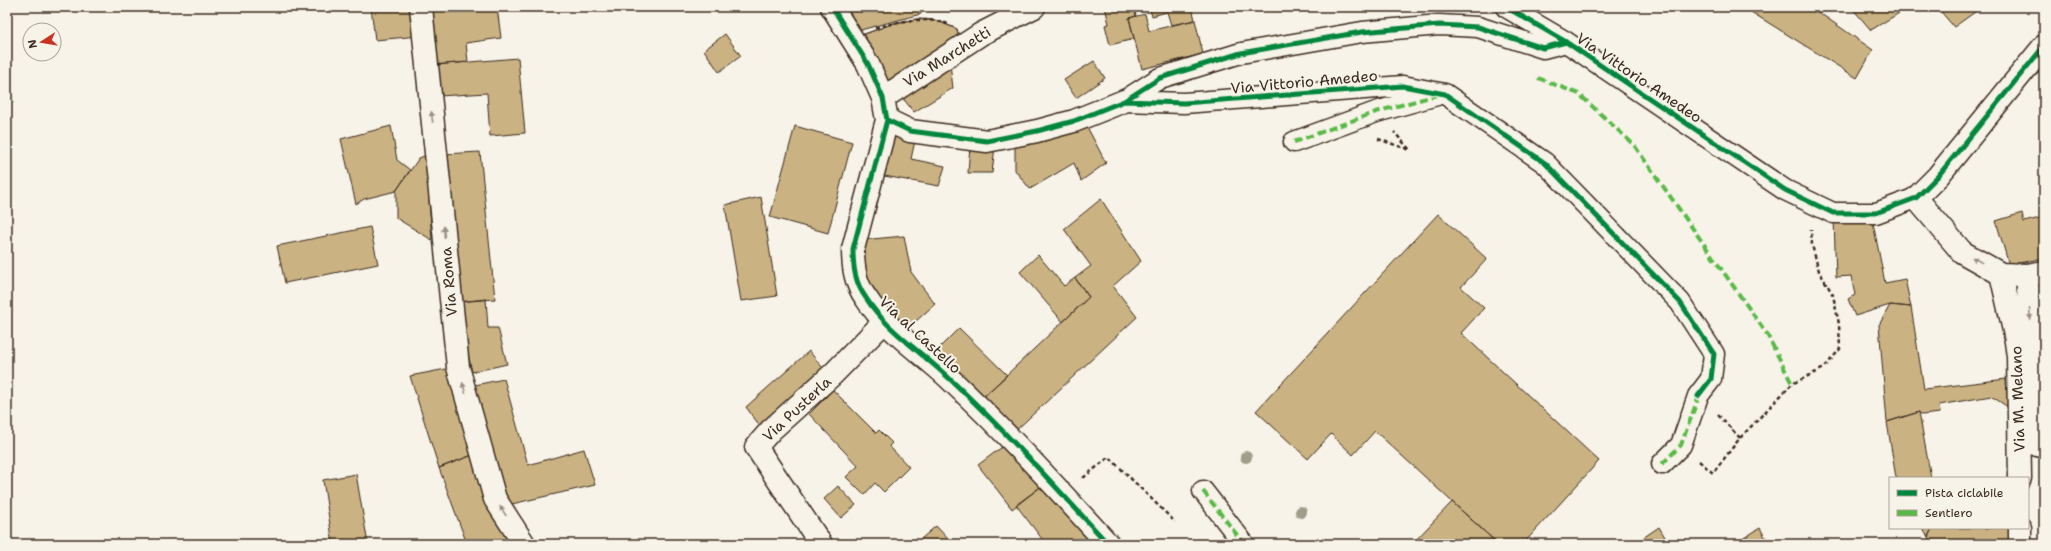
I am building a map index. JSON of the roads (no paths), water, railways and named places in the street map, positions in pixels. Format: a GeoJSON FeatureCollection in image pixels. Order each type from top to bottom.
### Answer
{"type":"FeatureCollection","features":[{"type":"Feature","properties":{"kind":"street","name":"Via Roma"},"geometry":{"type":"LineString","coordinates":[[421,7],[458,368],[494,499],[524,544]]}},
{"type":"Feature","properties":{"kind":"street","name":"Via al Castello"},"geometry":{"type":"LineString","coordinates":[[832,7],[868,64],[883,98],[887,120],[853,249],[853,266],[858,286],[866,300],[885,321],[950,379],[1063,494],[1108,544]]}},
{"type":"Feature","properties":{"kind":"street","name":"Via Marchetti"},"geometry":{"type":"LineString","coordinates":[[883,98],[981,34],[1034,7]]}},
{"type":"Feature","properties":{"kind":"street"},"geometry":{"type":"LineString","coordinates":[[1506,7],[1566,42]]}},
{"type":"Feature","properties":{"kind":"street","name":"Via Vittorio Amedeo"},"geometry":{"type":"LineString","coordinates":[[887,120],[910,132],[987,140],[1037,131],[1074,121],[1124,101],[1160,78],[1241,53],[1362,32],[1446,25],[1478,26],[1543,48],[1566,42],[1785,190],[1833,213],[1876,213],[1916,198]]}},
{"type":"Feature","properties":{"kind":"street"},"geometry":{"type":"LineString","coordinates":[[2044,46],[1938,176],[1916,198],[1962,252],[2001,274],[2035,273],[2034,358],[2037,445],[2044,447]]}},
{"type":"Feature","properties":{"kind":"street","name":"Via Vittorio Amedeo"},"geometry":{"type":"LineString","coordinates":[[1124,101],[1184,103],[1404,86],[1445,94],[1545,162],[1680,302],[1714,354],[1712,379],[1698,396],[1681,445],[1662,464]]}},
{"type":"Feature","properties":{"kind":"street"},"geometry":{"type":"LineString","coordinates":[[1294,142],[1376,112],[1423,98],[1445,94]]}},
{"type":"Feature","properties":{"kind":"street","name":"Via M. Melano"},"geometry":{"type":"LineString","coordinates":[[2001,274],[2015,335],[2018,356],[2020,477]]}},
{"type":"Feature","properties":{"kind":"street","name":"Via Pusterla"},"geometry":{"type":"LineString","coordinates":[[821,544],[756,447],[771,430],[834,374],[885,321]]}},
{"type":"Feature","properties":{"kind":"street"},"geometry":{"type":"LineString","coordinates":[[1204,491],[1244,544]]}},
{"type":"Feature","properties":{"kind":"street"},"geometry":{"type":"LineString","coordinates":[[2020,529],[2020,544]]}}]}
